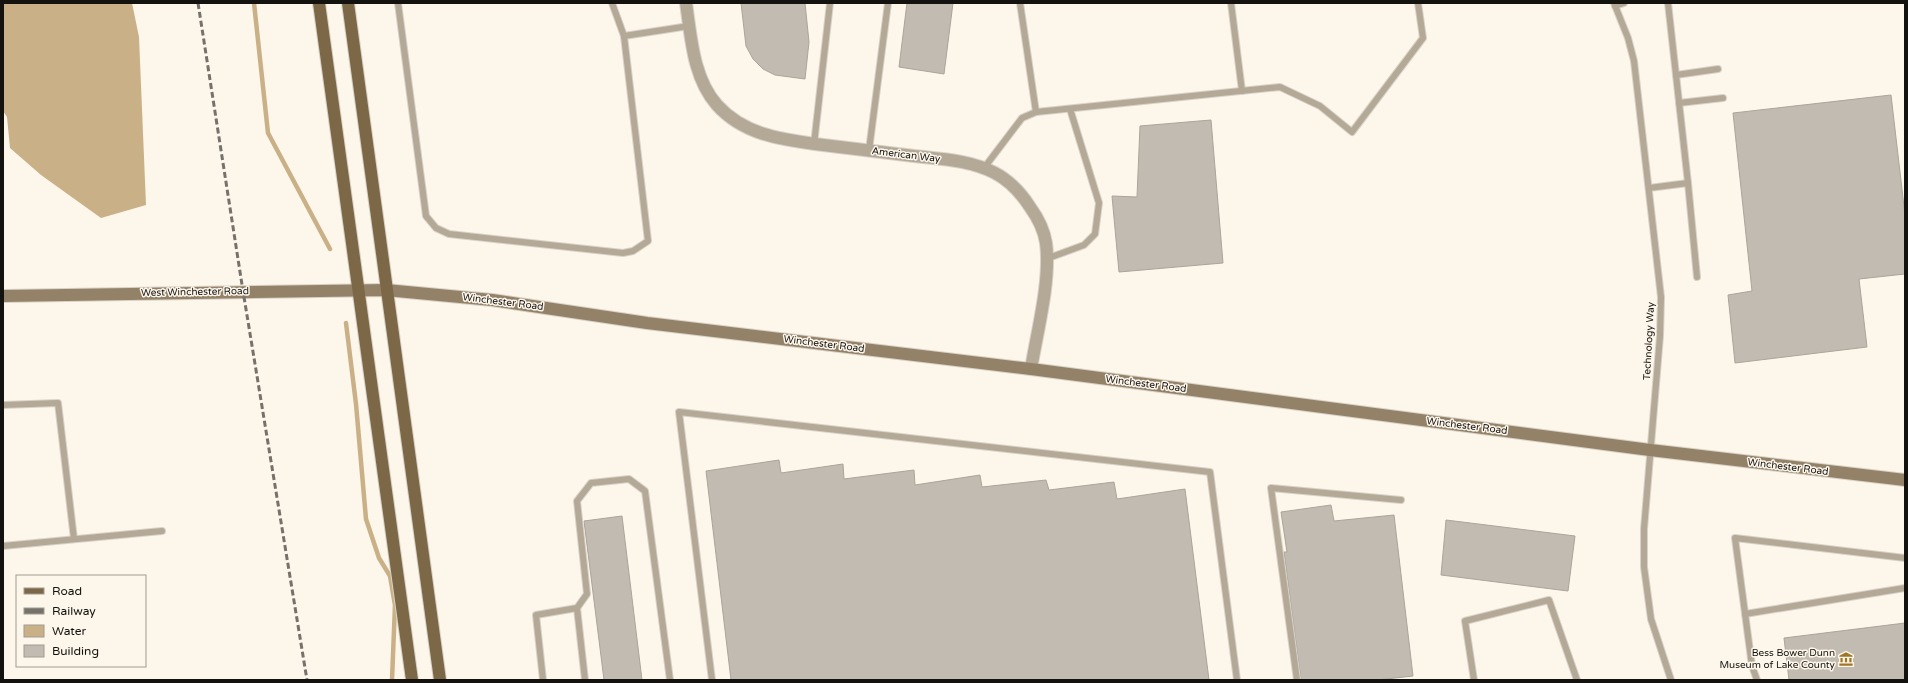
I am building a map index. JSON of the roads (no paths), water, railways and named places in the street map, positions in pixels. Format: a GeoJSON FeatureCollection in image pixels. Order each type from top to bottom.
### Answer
{"type":"FeatureCollection","features":[{"type":"Feature","properties":{"kind":"main road"},"geometry":{"type":"LineString","coordinates":[[319,3],[412,680]]}},
{"type":"Feature","properties":{"kind":"main road"},"geometry":{"type":"LineString","coordinates":[[348,3],[440,680]]}},
{"type":"Feature","properties":{"kind":"main road","name":"West Winchester Road"},"geometry":{"type":"LineString","coordinates":[[3,296],[386,290]]}},
{"type":"Feature","properties":{"kind":"main road","name":"Winchester Road"},"geometry":{"type":"LineString","coordinates":[[386,290],[492,300],[647,323],[1031,369],[1650,450],[1905,480]]}},
{"type":"Feature","properties":{"kind":"street","name":"American Way"},"geometry":{"type":"LineString","coordinates":[[686,3],[698,69],[707,90],[717,105],[734,121],[748,129],[781,140],[963,162],[984,168],[1012,185],[1024,196],[1036,215],[1044,234],[1046,259],[1043,298],[1031,369]]}},
{"type":"Feature","properties":{"kind":"lane"},"geometry":{"type":"LineString","coordinates":[[398,3],[426,216],[436,228],[449,234],[623,253],[633,251],[648,241],[624,36],[612,3]]}},
{"type":"Feature","properties":{"kind":"lane"},"geometry":{"type":"LineString","coordinates":[[814,144],[830,3]]}},
{"type":"Feature","properties":{"kind":"lane"},"geometry":{"type":"LineString","coordinates":[[868,150],[888,3]]}},
{"type":"Feature","properties":{"kind":"lane"},"geometry":{"type":"LineString","coordinates":[[1020,3],[1036,112]]}},
{"type":"Feature","properties":{"kind":"lane"},"geometry":{"type":"LineString","coordinates":[[1231,3],[1242,91]]}},
{"type":"Feature","properties":{"kind":"lane"},"geometry":{"type":"LineString","coordinates":[[984,168],[1022,118],[1036,112],[1280,87],[1320,106],[1352,132],[1423,38],[1418,3]]}},
{"type":"Feature","properties":{"kind":"lane"},"geometry":{"type":"LineString","coordinates":[[1615,4],[1624,3]]}},
{"type":"Feature","properties":{"kind":"lane"},"geometry":{"type":"LineString","coordinates":[[1668,3],[1697,277]]}},
{"type":"Feature","properties":{"kind":"lane","name":"Technology Way"},"geometry":{"type":"LineString","coordinates":[[1615,4],[1628,38],[1634,61],[1661,297],[1660,336],[1644,529],[1644,567],[1651,619],[1671,680]]}},
{"type":"Feature","properties":{"kind":"lane"},"geometry":{"type":"LineString","coordinates":[[624,36],[689,26]]}},
{"type":"Feature","properties":{"kind":"lane"},"geometry":{"type":"LineString","coordinates":[[1676,75],[1718,70]]}},
{"type":"Feature","properties":{"kind":"lane"},"geometry":{"type":"LineString","coordinates":[[1679,103],[1723,98]]}},
{"type":"Feature","properties":{"kind":"lane"},"geometry":{"type":"LineString","coordinates":[[1046,259],[1084,245],[1095,234],[1099,202],[1070,108]]}},
{"type":"Feature","properties":{"kind":"lane"},"geometry":{"type":"LineString","coordinates":[[1649,188],[1688,183]]}},
{"type":"Feature","properties":{"kind":"lane"},"geometry":{"type":"LineString","coordinates":[[3,405],[58,403],[74,539]]}},
{"type":"Feature","properties":{"kind":"lane"},"geometry":{"type":"LineString","coordinates":[[712,680],[679,412],[1210,472],[1237,680]]}},
{"type":"Feature","properties":{"kind":"lane"},"geometry":{"type":"LineString","coordinates":[[585,680],[577,608],[587,594],[577,501],[591,483],[629,479],[645,491],[670,680]]}},
{"type":"Feature","properties":{"kind":"lane"},"geometry":{"type":"LineString","coordinates":[[1297,680],[1271,488],[1401,500]]}},
{"type":"Feature","properties":{"kind":"lane"},"geometry":{"type":"LineString","coordinates":[[3,546],[162,531]]}},
{"type":"Feature","properties":{"kind":"lane"},"geometry":{"type":"LineString","coordinates":[[1757,680],[1752,666],[1736,538],[1905,558]]}},
{"type":"Feature","properties":{"kind":"lane"},"geometry":{"type":"LineString","coordinates":[[1745,614],[1905,588]]}},
{"type":"Feature","properties":{"kind":"lane"},"geometry":{"type":"LineString","coordinates":[[1474,680],[1465,621],[1549,600],[1578,680]]}},
{"type":"Feature","properties":{"kind":"lane"},"geometry":{"type":"LineString","coordinates":[[543,680],[536,615],[577,608]]}},
{"type":"Feature","properties":{"kind":"water"},"geometry":{"type":"Polygon","coordinates":[[[3,3],[132,3],[139,37],[146,205],[101,218],[41,175],[10,148],[7,117],[3,111],[3,3]]]}},
{"type":"Feature","properties":{"kind":"waterway"},"geometry":{"type":"LineString","coordinates":[[254,3],[268,133],[330,249]]}},
{"type":"Feature","properties":{"kind":"waterway"},"geometry":{"type":"LineString","coordinates":[[346,323],[356,404],[366,519],[379,558],[390,576],[395,605],[392,680]]}},
{"type":"Feature","properties":{"kind":"railway"},"geometry":{"type":"LineString","coordinates":[[198,3],[243,291],[307,680]]}},
{"type":"Feature","properties":{"kind":"place","name":"Bess Bower Dunn Museum of Lake County"},"geometry":{"type":"Point","coordinates":[1846,659]}}]}
